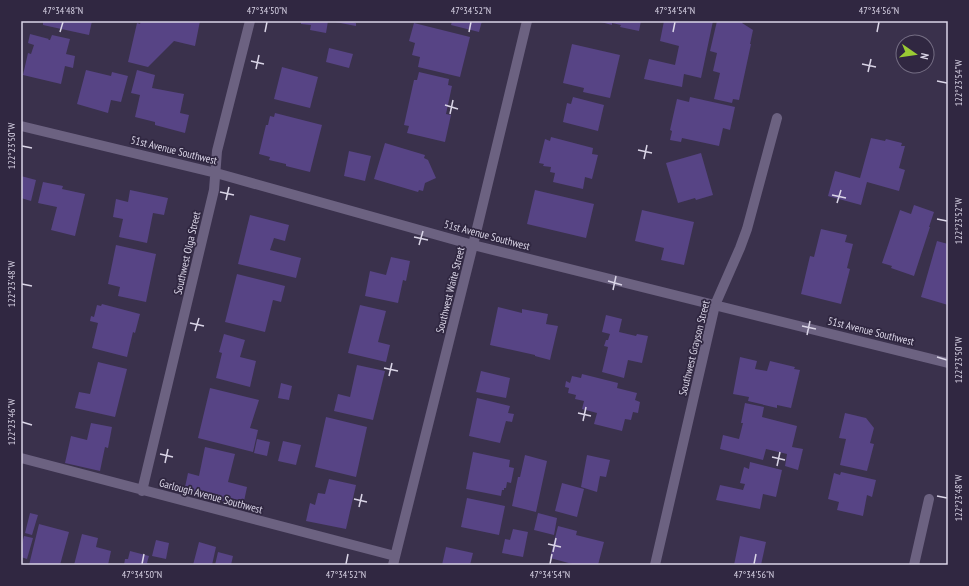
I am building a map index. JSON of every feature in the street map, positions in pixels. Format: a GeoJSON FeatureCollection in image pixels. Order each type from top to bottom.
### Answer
{"type":"FeatureCollection","features":[{"type":"Feature","properties":{"kind":"street","name":"Southwest Olga Street"},"geometry":{"type":"LineString","coordinates":[[142,491],[214,190],[217,151],[250,21]]}},
{"type":"Feature","properties":{"kind":"street","name":"Southwest Waite Street"},"geometry":{"type":"LineString","coordinates":[[394,560],[473,245],[527,21]]}},
{"type":"Feature","properties":{"kind":"street","name":"Southwest Grayson Street"},"geometry":{"type":"LineString","coordinates":[[655,565],[716,305],[747,229],[777,118]]}},
{"type":"Feature","properties":{"kind":"street","name":"51st Avenue Southwest"},"geometry":{"type":"LineString","coordinates":[[21,126],[216,173],[473,245],[948,362]]}},
{"type":"Feature","properties":{"kind":"street","name":"Garlough Avenue Southwest"},"geometry":{"type":"LineString","coordinates":[[21,458],[394,560]]}},
{"type":"Feature","properties":{"kind":"street"},"geometry":{"type":"LineString","coordinates":[[914,565],[929,499]]}},
{"type":"Feature","properties":{"kind":"building"},"geometry":{"type":"Polygon","coordinates":[[[43,21],[92,21],[89,35],[43,25],[43,21]]]}},
{"type":"Feature","properties":{"kind":"building"},"geometry":{"type":"Polygon","coordinates":[[[141,21],[200,21],[195,46],[174,41],[148,67],[128,62],[137,23],[140,24],[141,21]]]}},
{"type":"Feature","properties":{"kind":"building"},"geometry":{"type":"Polygon","coordinates":[[[301,21],[328,21],[326,33],[310,30],[311,25],[301,24],[301,21]]]}},
{"type":"Feature","properties":{"kind":"building"},"geometry":{"type":"Polygon","coordinates":[[[330,21],[353,21],[356,23],[356,26],[330,21]]]}},
{"type":"Feature","properties":{"kind":"building"},"geometry":{"type":"Polygon","coordinates":[[[452,21],[482,21],[479,32],[451,25],[452,21]]]}},
{"type":"Feature","properties":{"kind":"building"},"geometry":{"type":"Polygon","coordinates":[[[597,21],[641,21],[639,31],[620,27],[621,25],[612,23],[612,25],[597,21]]]}},
{"type":"Feature","properties":{"kind":"building"},"geometry":{"type":"Polygon","coordinates":[[[664,21],[713,21],[701,78],[684,74],[682,87],[644,79],[649,59],[675,65],[679,46],[660,41],[664,21]]]}},
{"type":"Feature","properties":{"kind":"building"},"geometry":{"type":"Polygon","coordinates":[[[717,21],[743,21],[742,23],[753,30],[739,100],[733,99],[732,103],[714,99],[720,73],[713,71],[717,53],[710,51],[717,21]]]}},
{"type":"Feature","properties":{"kind":"building"},"geometry":{"type":"Polygon","coordinates":[[[414,23],[470,37],[460,77],[418,67],[420,57],[412,55],[415,43],[409,41],[414,23]]]}},
{"type":"Feature","properties":{"kind":"building"},"geometry":{"type":"Polygon","coordinates":[[[30,34],[49,39],[48,40],[50,40],[52,35],[70,39],[66,54],[75,56],[73,68],[65,66],[61,84],[23,75],[28,53],[31,54],[34,45],[28,43],[30,34]]]}},
{"type":"Feature","properties":{"kind":"building"},"geometry":{"type":"Polygon","coordinates":[[[572,44],[620,55],[610,98],[583,92],[584,88],[563,83],[572,44]]]}},
{"type":"Feature","properties":{"kind":"building"},"geometry":{"type":"Polygon","coordinates":[[[329,48],[353,54],[349,68],[326,62],[329,48]]]}},
{"type":"Feature","properties":{"kind":"building"},"geometry":{"type":"Polygon","coordinates":[[[282,67],[318,77],[310,108],[274,99],[282,67]]]}},
{"type":"Feature","properties":{"kind":"building"},"geometry":{"type":"Polygon","coordinates":[[[86,70],[111,76],[112,72],[128,76],[121,102],[111,100],[108,113],[77,104],[86,70]]]}},
{"type":"Feature","properties":{"kind":"building"},"geometry":{"type":"Polygon","coordinates":[[[137,70],[155,75],[152,88],[184,94],[180,113],[189,115],[185,133],[155,125],[155,122],[135,117],[140,95],[131,93],[137,70]]]}},
{"type":"Feature","properties":{"kind":"building"},"geometry":{"type":"Polygon","coordinates":[[[419,72],[449,79],[448,85],[452,86],[446,114],[451,115],[445,142],[407,133],[409,126],[404,125],[414,80],[417,80],[419,72]]]}},
{"type":"Feature","properties":{"kind":"building"},"geometry":{"type":"Polygon","coordinates":[[[573,97],[604,105],[598,131],[563,122],[567,103],[571,104],[573,97]]]}},
{"type":"Feature","properties":{"kind":"building"},"geometry":{"type":"Polygon","coordinates":[[[690,97],[735,107],[730,130],[723,128],[719,146],[682,138],[681,142],[670,140],[672,131],[670,130],[677,99],[689,102],[690,97]]]}},
{"type":"Feature","properties":{"kind":"building"},"geometry":{"type":"Polygon","coordinates":[[[275,113],[322,125],[310,172],[269,160],[270,157],[259,154],[266,125],[268,125],[270,116],[274,117],[275,113]]]}},
{"type":"Feature","properties":{"kind":"building"},"geometry":{"type":"Polygon","coordinates":[[[551,137],[593,148],[592,154],[598,155],[592,179],[585,177],[583,189],[553,182],[555,173],[550,172],[551,167],[543,166],[544,164],[539,163],[545,139],[550,141],[551,137]]]}},
{"type":"Feature","properties":{"kind":"building"},"geometry":{"type":"Polygon","coordinates":[[[871,138],[885,141],[886,139],[902,143],[901,146],[905,146],[899,168],[905,170],[899,191],[867,182],[861,205],[828,196],[835,171],[860,178],[871,138]]]}},
{"type":"Feature","properties":{"kind":"building"},"geometry":{"type":"Polygon","coordinates":[[[385,143],[425,155],[424,158],[428,160],[436,178],[425,183],[423,191],[419,190],[418,192],[374,179],[385,143]]]}},
{"type":"Feature","properties":{"kind":"building"},"geometry":{"type":"Polygon","coordinates":[[[349,151],[371,156],[365,181],[344,176],[349,151]]]}},
{"type":"Feature","properties":{"kind":"building"},"geometry":{"type":"Polygon","coordinates":[[[701,153],[713,195],[678,203],[666,163],[701,153]]]}},
{"type":"Feature","properties":{"kind":"building"},"geometry":{"type":"Polygon","coordinates":[[[21,176],[36,180],[31,201],[21,198],[21,176]]]}},
{"type":"Feature","properties":{"kind":"building"},"geometry":{"type":"Polygon","coordinates":[[[43,182],[63,186],[62,189],[85,194],[75,236],[51,230],[57,207],[38,203],[43,182]]]}},
{"type":"Feature","properties":{"kind":"building"},"geometry":{"type":"Polygon","coordinates":[[[130,190],[168,198],[164,215],[153,213],[147,243],[119,237],[123,219],[113,217],[116,199],[128,202],[130,190]]]}},
{"type":"Feature","properties":{"kind":"building"},"geometry":{"type":"Polygon","coordinates":[[[535,190],[594,204],[586,238],[527,224],[535,190]]]}},
{"type":"Feature","properties":{"kind":"building"},"geometry":{"type":"Polygon","coordinates":[[[914,205],[934,212],[914,276],[891,268],[892,266],[882,263],[900,210],[911,214],[914,205]]]}},
{"type":"Feature","properties":{"kind":"building"},"geometry":{"type":"Polygon","coordinates":[[[642,210],[694,222],[684,265],[661,260],[664,248],[635,241],[642,210]]]}},
{"type":"Feature","properties":{"kind":"building"},"geometry":{"type":"Polygon","coordinates":[[[250,215],[289,225],[285,241],[274,238],[270,250],[301,258],[296,278],[238,264],[250,215]]]}},
{"type":"Feature","properties":{"kind":"building"},"geometry":{"type":"Polygon","coordinates":[[[821,229],[847,235],[845,242],[853,244],[847,268],[850,269],[841,304],[801,294],[810,256],[814,257],[821,229]]]}},
{"type":"Feature","properties":{"kind":"building"},"geometry":{"type":"Polygon","coordinates":[[[937,241],[948,244],[948,305],[921,297],[937,241]]]}},
{"type":"Feature","properties":{"kind":"building"},"geometry":{"type":"Polygon","coordinates":[[[116,245],[156,254],[146,302],[118,296],[120,287],[108,284],[116,245]]]}},
{"type":"Feature","properties":{"kind":"building"},"geometry":{"type":"Polygon","coordinates":[[[391,257],[410,261],[406,281],[403,280],[398,303],[365,296],[370,271],[386,275],[391,257]]]}},
{"type":"Feature","properties":{"kind":"building"},"geometry":{"type":"Polygon","coordinates":[[[237,274],[285,286],[281,302],[273,300],[265,332],[225,322],[237,274]]]}},
{"type":"Feature","properties":{"kind":"building"},"geometry":{"type":"Polygon","coordinates":[[[102,304],[140,314],[135,333],[133,332],[127,357],[92,348],[98,323],[90,321],[91,316],[94,317],[97,305],[101,306],[102,304]]]}},
{"type":"Feature","properties":{"kind":"building"},"geometry":{"type":"Polygon","coordinates":[[[360,305],[386,311],[378,342],[390,345],[386,362],[348,353],[360,305]]]}},
{"type":"Feature","properties":{"kind":"building"},"geometry":{"type":"Polygon","coordinates":[[[498,307],[522,313],[522,309],[548,314],[546,324],[558,326],[550,360],[535,355],[490,345],[498,307]]]}},
{"type":"Feature","properties":{"kind":"building"},"geometry":{"type":"Polygon","coordinates":[[[606,315],[622,319],[619,332],[636,336],[637,334],[648,336],[642,363],[628,360],[624,378],[602,372],[608,347],[604,346],[610,334],[602,332],[606,315]]]}},
{"type":"Feature","properties":{"kind":"building"},"geometry":{"type":"Polygon","coordinates":[[[224,334],[245,340],[240,357],[256,361],[250,387],[216,378],[222,353],[219,352],[224,334]]]}},
{"type":"Feature","properties":{"kind":"building"},"geometry":{"type":"Polygon","coordinates":[[[740,357],[757,361],[755,369],[767,371],[770,361],[795,367],[794,369],[800,370],[791,408],[777,405],[777,408],[748,401],[749,397],[733,394],[740,357]]]}},
{"type":"Feature","properties":{"kind":"building"},"geometry":{"type":"Polygon","coordinates":[[[98,362],[127,369],[115,417],[75,408],[79,392],[90,394],[98,362]]]}},
{"type":"Feature","properties":{"kind":"building"},"geometry":{"type":"Polygon","coordinates":[[[357,365],[385,371],[373,420],[334,411],[338,394],[350,397],[357,365]]]}},
{"type":"Feature","properties":{"kind":"building"},"geometry":{"type":"Polygon","coordinates":[[[481,371],[510,378],[506,398],[476,392],[481,371]]]}},
{"type":"Feature","properties":{"kind":"building"},"geometry":{"type":"Polygon","coordinates":[[[582,374],[618,383],[617,388],[637,393],[635,400],[640,402],[638,413],[633,412],[631,420],[625,419],[622,431],[594,424],[597,413],[582,409],[584,401],[575,399],[576,395],[568,393],[569,388],[565,387],[566,381],[570,383],[572,376],[581,378],[582,374]]]}},
{"type":"Feature","properties":{"kind":"building"},"geometry":{"type":"Polygon","coordinates":[[[281,383],[292,386],[289,400],[278,398],[281,383]]]}},
{"type":"Feature","properties":{"kind":"building"},"geometry":{"type":"Polygon","coordinates":[[[210,388],[259,400],[250,428],[258,430],[253,452],[198,438],[210,388]]]}},
{"type":"Feature","properties":{"kind":"building"},"geometry":{"type":"Polygon","coordinates":[[[477,398],[510,406],[508,413],[514,414],[512,422],[506,421],[500,443],[469,436],[477,398]]]}},
{"type":"Feature","properties":{"kind":"building"},"geometry":{"type":"Polygon","coordinates":[[[745,403],[764,407],[762,417],[797,426],[792,447],[803,449],[798,470],[785,466],[787,454],[766,449],[763,460],[720,449],[723,435],[739,439],[743,423],[741,423],[745,403]]]}},
{"type":"Feature","properties":{"kind":"building"},"geometry":{"type":"Polygon","coordinates":[[[845,413],[866,418],[874,428],[870,443],[874,444],[867,471],[840,465],[846,439],[839,438],[845,413]]]}},
{"type":"Feature","properties":{"kind":"building"},"geometry":{"type":"Polygon","coordinates":[[[326,417],[367,427],[356,477],[315,467],[326,417]]]}},
{"type":"Feature","properties":{"kind":"building"},"geometry":{"type":"Polygon","coordinates":[[[91,423],[112,427],[108,448],[105,447],[100,471],[65,463],[71,436],[87,440],[91,423]]]}},
{"type":"Feature","properties":{"kind":"building"},"geometry":{"type":"Polygon","coordinates":[[[257,439],[270,442],[267,456],[254,453],[257,439]]]}},
{"type":"Feature","properties":{"kind":"building"},"geometry":{"type":"Polygon","coordinates":[[[283,441],[301,445],[296,465],[278,461],[283,441]]]}},
{"type":"Feature","properties":{"kind":"building"},"geometry":{"type":"Polygon","coordinates":[[[205,447],[235,454],[228,482],[247,487],[243,506],[184,492],[188,473],[199,476],[205,447]]]}},
{"type":"Feature","properties":{"kind":"building"},"geometry":{"type":"Polygon","coordinates":[[[473,452],[510,460],[509,467],[514,468],[511,483],[507,482],[506,488],[502,490],[501,496],[466,489],[473,452]]]}},
{"type":"Feature","properties":{"kind":"building"},"geometry":{"type":"Polygon","coordinates":[[[525,455],[547,461],[536,512],[512,506],[518,477],[520,477],[525,455]]]}},
{"type":"Feature","properties":{"kind":"building"},"geometry":{"type":"Polygon","coordinates":[[[587,455],[610,460],[606,477],[600,476],[597,492],[581,487],[587,455]]]}},
{"type":"Feature","properties":{"kind":"building"},"geometry":{"type":"Polygon","coordinates":[[[750,462],[782,470],[776,497],[763,494],[760,509],[716,500],[720,485],[743,490],[745,484],[740,483],[744,467],[749,469],[750,462]]]}},
{"type":"Feature","properties":{"kind":"building"},"geometry":{"type":"Polygon","coordinates":[[[841,472],[876,480],[872,497],[867,495],[863,516],[837,510],[839,502],[828,499],[834,473],[840,475],[841,472]]]}},
{"type":"Feature","properties":{"kind":"building"},"geometry":{"type":"Polygon","coordinates":[[[329,479],[356,485],[346,529],[306,521],[310,503],[315,505],[318,493],[325,494],[329,479]]]}},
{"type":"Feature","properties":{"kind":"building"},"geometry":{"type":"Polygon","coordinates":[[[562,483],[584,489],[577,517],[555,511],[562,483]]]}},
{"type":"Feature","properties":{"kind":"building"},"geometry":{"type":"Polygon","coordinates":[[[467,498],[505,506],[499,535],[461,527],[467,498]]]}},
{"type":"Feature","properties":{"kind":"building"},"geometry":{"type":"Polygon","coordinates":[[[30,513],[38,515],[32,535],[25,533],[30,513]]]}},
{"type":"Feature","properties":{"kind":"building"},"geometry":{"type":"Polygon","coordinates":[[[538,513],[557,518],[554,535],[534,530],[538,513]]]}},
{"type":"Feature","properties":{"kind":"building"},"geometry":{"type":"Polygon","coordinates":[[[39,524],[69,532],[60,565],[29,565],[39,524]]]}},
{"type":"Feature","properties":{"kind":"building"},"geometry":{"type":"Polygon","coordinates":[[[558,526],[577,531],[576,535],[604,542],[598,565],[576,565],[550,558],[558,526]]]}},
{"type":"Feature","properties":{"kind":"building"},"geometry":{"type":"Polygon","coordinates":[[[513,529],[528,532],[523,557],[502,553],[505,539],[510,540],[513,529]]]}},
{"type":"Feature","properties":{"kind":"building"},"geometry":{"type":"Polygon","coordinates":[[[82,534],[98,538],[96,547],[111,551],[108,565],[74,565],[82,534]]]}},
{"type":"Feature","properties":{"kind":"building"},"geometry":{"type":"Polygon","coordinates":[[[24,536],[33,538],[27,559],[21,557],[21,547],[24,536]]]}},
{"type":"Feature","properties":{"kind":"building"},"geometry":{"type":"Polygon","coordinates":[[[740,536],[766,542],[761,565],[734,565],[740,536]]]}},
{"type":"Feature","properties":{"kind":"building"},"geometry":{"type":"Polygon","coordinates":[[[156,540],[169,543],[166,559],[152,556],[156,540]]]}},
{"type":"Feature","properties":{"kind":"building"},"geometry":{"type":"Polygon","coordinates":[[[199,542],[216,547],[212,565],[193,565],[199,542]]]}},
{"type":"Feature","properties":{"kind":"building"},"geometry":{"type":"Polygon","coordinates":[[[446,547],[473,553],[470,565],[442,565],[446,547]]]}},
{"type":"Feature","properties":{"kind":"building"},"geometry":{"type":"Polygon","coordinates":[[[130,551],[149,556],[147,563],[153,565],[124,565],[125,559],[128,559],[130,551]]]}},
{"type":"Feature","properties":{"kind":"building"},"geometry":{"type":"Polygon","coordinates":[[[218,552],[233,556],[231,565],[215,565],[218,552]]]}}]}
